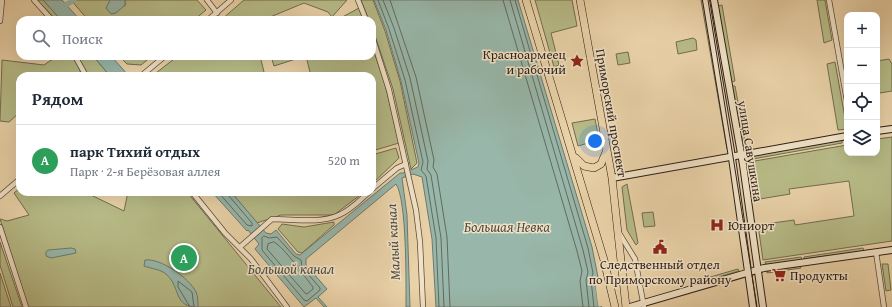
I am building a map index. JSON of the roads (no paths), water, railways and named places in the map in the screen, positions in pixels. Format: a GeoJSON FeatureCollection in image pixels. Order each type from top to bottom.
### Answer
{"type":"FeatureCollection","features":[{"type":"Feature","properties":{"kind":"main road"},"geometry":{"type":"LineString","coordinates":[[526,0],[604,260],[615,307]]}},
{"type":"Feature","properties":{"kind":"main road","name":"Приморский проспект"},"geometry":{"type":"LineString","coordinates":[[580,0],[612,178],[626,307]]}},
{"type":"Feature","properties":{"kind":"main road","name":"улица Савушкина"},"geometry":{"type":"LineString","coordinates":[[706,0],[732,157],[753,307]]}},
{"type":"Feature","properties":{"kind":"main road","name":"улица Савушкина"},"geometry":{"type":"LineString","coordinates":[[714,0],[741,155],[763,307]]}},
{"type":"Feature","properties":{"kind":"main road"},"geometry":{"type":"LineString","coordinates":[[880,131],[892,129]]}},
{"type":"Feature","properties":{"kind":"main road"},"geometry":{"type":"LineString","coordinates":[[612,178],[844,137]]}},
{"type":"Feature","properties":{"kind":"main road"},"geometry":{"type":"LineString","coordinates":[[573,154],[584,166],[589,168],[598,166],[604,160],[606,155],[606,142]]}},
{"type":"Feature","properties":{"kind":"main road"},"geometry":{"type":"LineString","coordinates":[[630,307],[643,305],[758,269],[892,250]]}},
{"type":"Feature","properties":{"kind":"street"},"geometry":{"type":"LineString","coordinates":[[0,21],[2,0]]}},
{"type":"Feature","properties":{"kind":"street"},"geometry":{"type":"LineString","coordinates":[[34,0],[48,16]]}},
{"type":"Feature","properties":{"kind":"street"},"geometry":{"type":"LineString","coordinates":[[208,0],[217,13]]}},
{"type":"Feature","properties":{"kind":"street"},"geometry":{"type":"LineString","coordinates":[[213,16],[231,0]]}},
{"type":"Feature","properties":{"kind":"street"},"geometry":{"type":"LineString","coordinates":[[358,0],[364,16]]}},
{"type":"Feature","properties":{"kind":"street"},"geometry":{"type":"LineString","coordinates":[[829,0],[844,84]]}},
{"type":"Feature","properties":{"kind":"street"},"geometry":{"type":"LineString","coordinates":[[376,49],[389,90],[409,173],[420,242],[423,307]]}},
{"type":"Feature","properties":{"kind":"street"},"geometry":{"type":"LineString","coordinates":[[77,60],[84,72]]}},
{"type":"Feature","properties":{"kind":"street"},"geometry":{"type":"LineString","coordinates":[[145,72],[160,60]]}},
{"type":"Feature","properties":{"kind":"street"},"geometry":{"type":"LineString","coordinates":[[376,186],[397,168],[406,164]]}},
{"type":"Feature","properties":{"kind":"street"},"geometry":{"type":"LineString","coordinates":[[0,196],[16,183]]}},
{"type":"Feature","properties":{"kind":"street"},"geometry":{"type":"LineString","coordinates":[[195,196],[251,259],[288,307]]}},
{"type":"Feature","properties":{"kind":"street"},"geometry":{"type":"LineString","coordinates":[[240,247],[272,219],[305,220],[334,217],[350,208],[364,196]]}},
{"type":"Feature","properties":{"kind":"street"},"geometry":{"type":"LineString","coordinates":[[0,227],[26,307]]}},
{"type":"Feature","properties":{"kind":"street","name":"Приморский проспект"},"geometry":{"type":"LineString","coordinates":[[618,231],[635,259],[643,305]]}},
{"type":"Feature","properties":{"kind":"street"},"geometry":{"type":"LineString","coordinates":[[876,252],[884,307]]}},
{"type":"Feature","properties":{"kind":"water"},"geometry":{"type":"Polygon","coordinates":[[[43,0],[62,0],[76,16],[57,16],[43,0]]]}},
{"type":"Feature","properties":{"kind":"water"},"geometry":{"type":"Polygon","coordinates":[[[110,0],[125,0],[125,5],[116,13],[111,14],[106,8],[110,0]]]}},
{"type":"Feature","properties":{"kind":"water","name":"Большая Невка"},"geometry":{"type":"Polygon","coordinates":[[[374,0],[518,0],[592,247],[598,277],[595,280],[598,305],[602,307],[436,307],[432,239],[422,177],[413,174],[402,178],[407,215],[410,307],[406,307],[404,224],[400,193],[396,184],[306,259],[306,265],[327,289],[318,297],[327,307],[324,307],[316,298],[304,307],[255,249],[259,244],[248,230],[247,231],[216,196],[234,196],[266,233],[271,234],[276,230],[296,254],[300,255],[372,196],[376,196],[376,193],[400,173],[418,167],[419,163],[401,81],[386,30],[374,0]]]}},
{"type":"Feature","properties":{"kind":"water"},"geometry":{"type":"Polygon","coordinates":[[[96,60],[115,60],[125,72],[107,72],[96,60]]]}},
{"type":"Feature","properties":{"kind":"water"},"geometry":{"type":"Polygon","coordinates":[[[75,249],[76,253],[51,258],[46,256],[46,252],[48,250],[75,249]]]}},
{"type":"Feature","properties":{"kind":"water"},"geometry":{"type":"Polygon","coordinates":[[[145,260],[159,262],[181,275],[196,292],[198,297],[198,307],[185,304],[178,296],[174,285],[167,275],[159,270],[144,266],[145,260]]]}},
{"type":"Feature","properties":{"kind":"waterway"},"geometry":{"type":"LineString","coordinates":[[61,8],[74,0]]}},
{"type":"Feature","properties":{"kind":"tram line"},"geometry":{"type":"LineString","coordinates":[[708,0],[757,307]]}},
{"type":"Feature","properties":{"kind":"place","name":"Красноармеец и рабочий"},"geometry":{"type":"Point","coordinates":[577,61]}},
{"type":"Feature","properties":{"kind":"place","name":"Юниорт"},"geometry":{"type":"Point","coordinates":[717,225]}},
{"type":"Feature","properties":{"kind":"place","name":"Следственный отдел по Приморскому району"},"geometry":{"type":"Point","coordinates":[660,247]}},
{"type":"Feature","properties":{"kind":"place","name":"парк Тихий отдых"},"geometry":{"type":"Point","coordinates":[184,258]}},
{"type":"Feature","properties":{"kind":"place","name":"Продукты"},"geometry":{"type":"Point","coordinates":[779,275]}},
{"type":"Feature","properties":{"kind":"water label","name":"Малый канал"},"geometry":{"type":"Point","coordinates":[393,242]}},
{"type":"Feature","properties":{"kind":"water label","name":"Большой канал"},"geometry":{"type":"Point","coordinates":[291,269]}}]}
